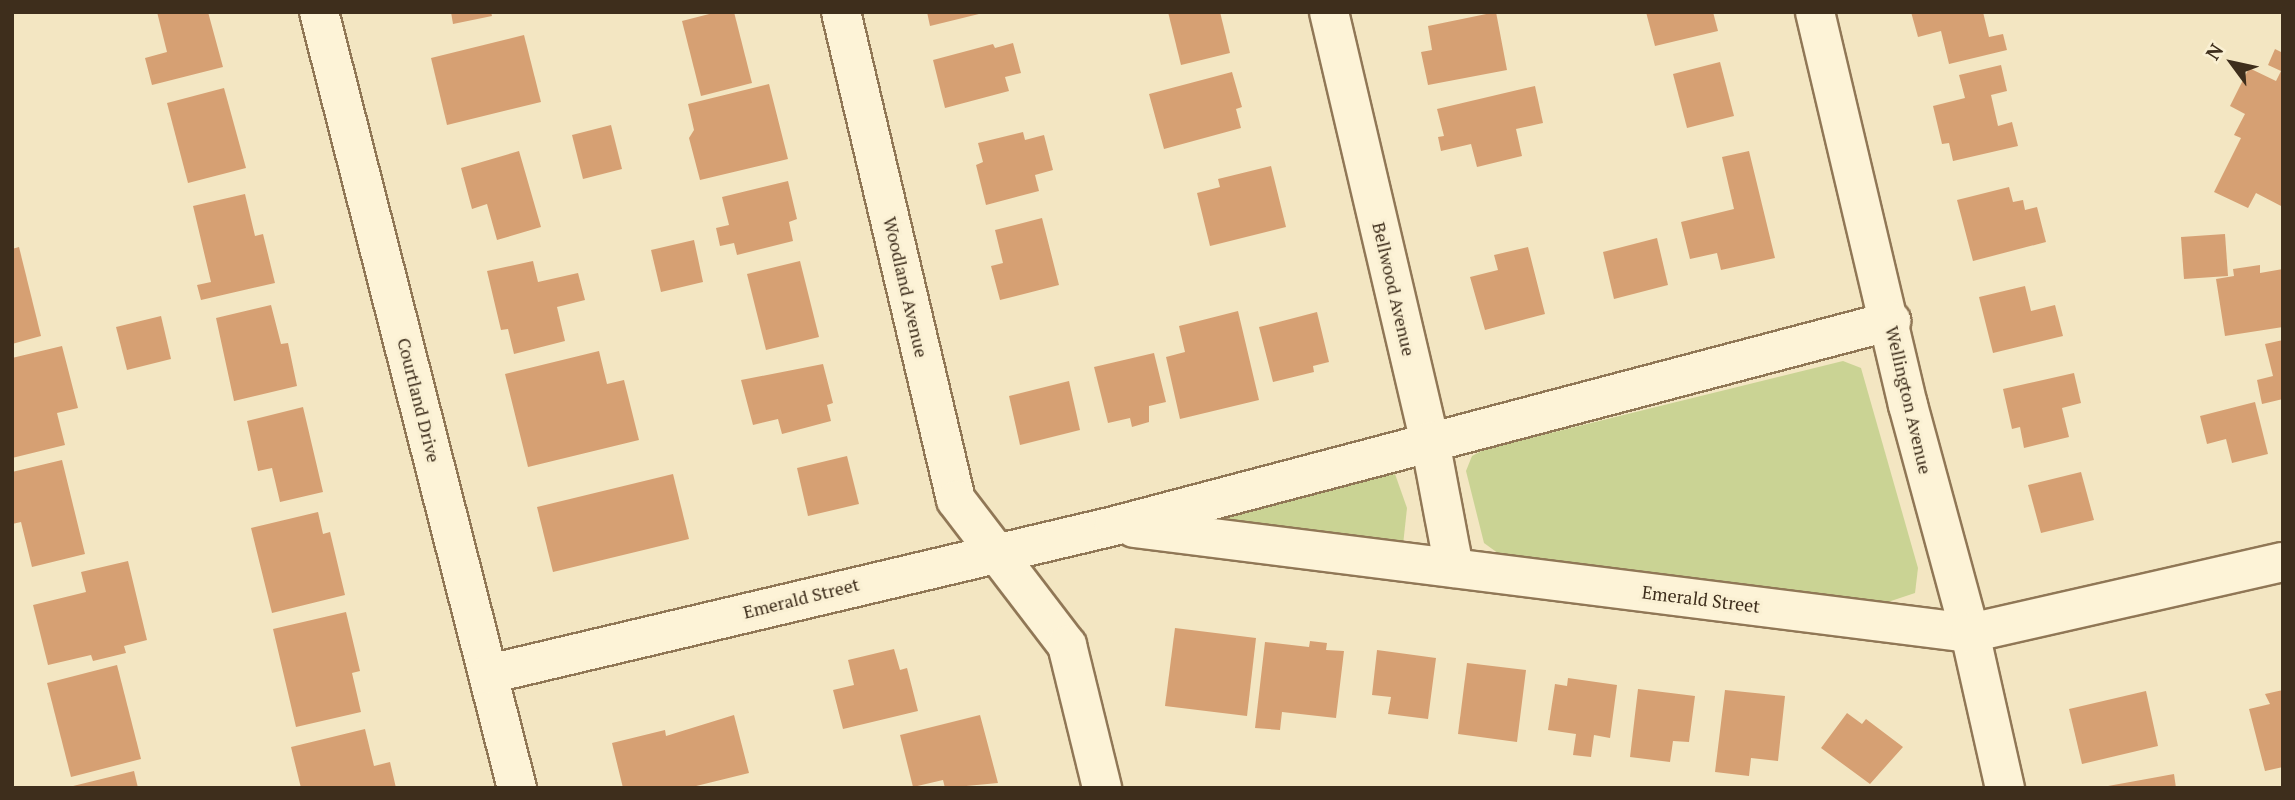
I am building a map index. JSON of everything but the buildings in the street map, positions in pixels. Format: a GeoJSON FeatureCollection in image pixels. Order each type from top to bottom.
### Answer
{"type":"FeatureCollection","features":[{"type":"Feature","properties":{"kind":"street","name":"Courtland Drive"},"geometry":{"type":"LineString","coordinates":[[319,12],[517,788]]}},
{"type":"Feature","properties":{"kind":"street","name":"Woodland Avenue"},"geometry":{"type":"LineString","coordinates":[[841,12],[956,500],[1067,645],[1102,788]]}},
{"type":"Feature","properties":{"kind":"street","name":"Bellwood Avenue"},"geometry":{"type":"LineString","coordinates":[[1328,12],[1430,441],[1454,568]]}},
{"type":"Feature","properties":{"kind":"street","name":"Wellington Avenue"},"geometry":{"type":"LineString","coordinates":[[1815,12],[1891,321],[1908,405],[1970,633],[2005,788]]}},
{"type":"Feature","properties":{"kind":"street","name":"Emerald Street"},"geometry":{"type":"LineString","coordinates":[[489,674],[994,551],[1114,526],[1891,321]]}},
{"type":"Feature","properties":{"kind":"street","name":"Emerald Street"},"geometry":{"type":"LineString","coordinates":[[1114,526],[1970,633],[2283,562]]}},
{"type":"Feature","properties":{"kind":"green space"},"geometry":{"type":"Polygon","coordinates":[[[1843,361],[1861,368],[1918,568],[1915,593],[1888,602],[1506,559],[1484,543],[1466,471],[1472,456],[1485,449],[1843,361]]]}},
{"type":"Feature","properties":{"kind":"green space"},"geometry":{"type":"Polygon","coordinates":[[[1395,474],[1407,508],[1403,545],[1235,523],[1224,515],[1237,507],[1395,474]]]}}]}
